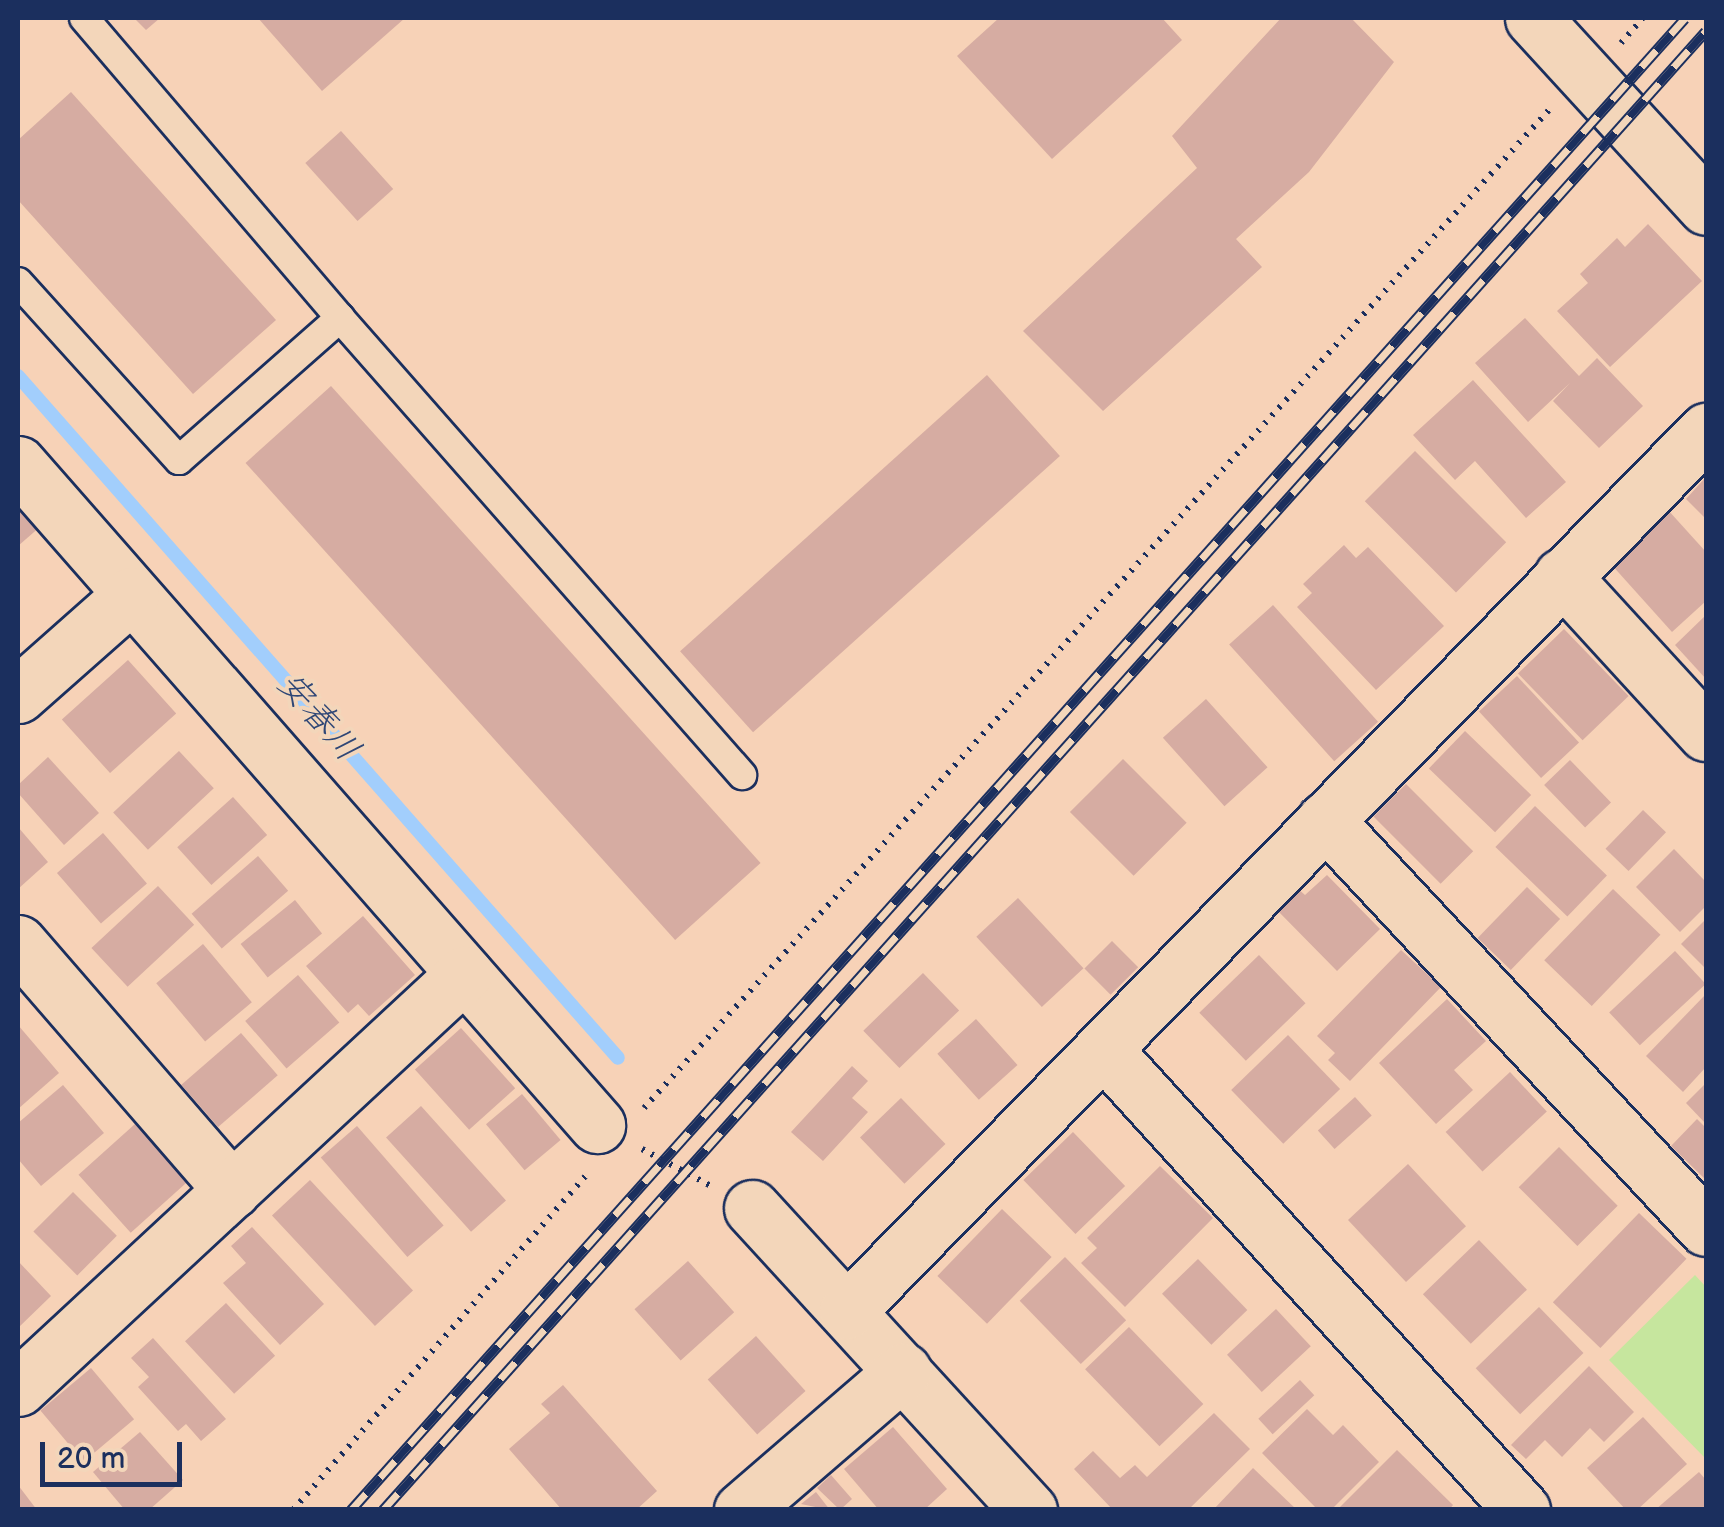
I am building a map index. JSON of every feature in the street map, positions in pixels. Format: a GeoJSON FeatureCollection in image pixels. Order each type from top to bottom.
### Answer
{"type":"FeatureCollection","features":[{"type":"Feature","properties":{"kind":"street"},"geometry":{"type":"LineString","coordinates":[[1533,18],[1706,208]]}},
{"type":"Feature","properties":{"kind":"street"},"geometry":{"type":"LineString","coordinates":[[847,1311],[1706,432]]}},
{"type":"Feature","properties":{"kind":"street"},"geometry":{"type":"LineString","coordinates":[[18,464],[464,974],[608,1131]]}},
{"type":"Feature","properties":{"kind":"street"},"geometry":{"type":"LineString","coordinates":[[1562,576],[1706,734]]}},
{"type":"Feature","properties":{"kind":"street"},"geometry":{"type":"LineString","coordinates":[[18,695],[131,595]]}},
{"type":"Feature","properties":{"kind":"street"},"geometry":{"type":"LineString","coordinates":[[1326,820],[1706,1228]]}},
{"type":"Feature","properties":{"kind":"street"},"geometry":{"type":"LineString","coordinates":[[18,943],[232,1190]]}},
{"type":"Feature","properties":{"kind":"street"},"geometry":{"type":"LineString","coordinates":[[18,1388],[464,974]]}},
{"type":"Feature","properties":{"kind":"street"},"geometry":{"type":"LineString","coordinates":[[1102,1050],[1522,1510]]}},
{"type":"Feature","properties":{"kind":"street"},"geometry":{"type":"LineString","coordinates":[[752,1208],[1029,1510]]}},
{"type":"Feature","properties":{"kind":"street"},"geometry":{"type":"LineString","coordinates":[[742,1510],[903,1370]]}},
{"type":"Feature","properties":{"kind":"lane"},"geometry":{"type":"LineString","coordinates":[[84,18],[340,318],[742,775]]}},
{"type":"Feature","properties":{"kind":"lane"},"geometry":{"type":"LineString","coordinates":[[18,282],[180,460],[340,318]]}},
{"type":"Feature","properties":{"kind":"path"},"geometry":{"type":"LineString","coordinates":[[1616,49],[1643,18]]}},
{"type":"Feature","properties":{"kind":"path"},"geometry":{"type":"LineString","coordinates":[[293,1510],[608,1131],[1554,105]]}},
{"type":"Feature","properties":{"kind":"path"},"geometry":{"type":"LineString","coordinates":[[608,1131],[752,1208]]}},
{"type":"Feature","properties":{"kind":"green space"},"geometry":{"type":"Polygon","coordinates":[[[1695,1275],[1706,1287],[1706,1459],[1609,1360],[1695,1275]]]}},
{"type":"Feature","properties":{"kind":"building"},"geometry":{"type":"Polygon","coordinates":[[[134,18],[160,18],[146,30],[134,18]]]}},
{"type":"Feature","properties":{"kind":"building"},"geometry":{"type":"Polygon","coordinates":[[[258,18],[405,18],[322,91],[258,18]]]}},
{"type":"Feature","properties":{"kind":"building"},"geometry":{"type":"Polygon","coordinates":[[[999,18],[1162,18],[1182,40],[1052,159],[957,56],[999,18]]]}},
{"type":"Feature","properties":{"kind":"building"},"geometry":{"type":"Polygon","coordinates":[[[1281,18],[1351,18],[1394,62],[1309,172],[1236,239],[1262,267],[1103,411],[1023,331],[1197,168],[1172,136],[1281,18]]]}},
{"type":"Feature","properties":{"kind":"building"},"geometry":{"type":"Polygon","coordinates":[[[71,92],[276,320],[193,394],[18,200],[18,140],[71,92]]]}},
{"type":"Feature","properties":{"kind":"building"},"geometry":{"type":"Polygon","coordinates":[[[341,131],[393,189],[358,221],[305,163],[341,131]]]}},
{"type":"Feature","properties":{"kind":"building"},"geometry":{"type":"Polygon","coordinates":[[[1648,224],[1702,281],[1610,367],[1557,311],[1588,283],[1580,274],[1617,238],[1625,247],[1648,224]]]}},
{"type":"Feature","properties":{"kind":"building"},"geometry":{"type":"Polygon","coordinates":[[[1525,318],[1579,376],[1597,358],[1643,406],[1599,448],[1553,401],[1570,383],[1528,422],[1475,363],[1525,318]]]}},
{"type":"Feature","properties":{"kind":"building"},"geometry":{"type":"Polygon","coordinates":[[[987,375],[1060,456],[753,732],[680,651],[987,375]]]}},
{"type":"Feature","properties":{"kind":"building"},"geometry":{"type":"Polygon","coordinates":[[[1473,380],[1566,482],[1526,518],[1475,461],[1455,480],[1413,435],[1473,380]]]}},
{"type":"Feature","properties":{"kind":"building"},"geometry":{"type":"Polygon","coordinates":[[[331,386],[761,863],[675,940],[246,463],[331,386]]]}},
{"type":"Feature","properties":{"kind":"building"},"geometry":{"type":"Polygon","coordinates":[[[1415,451],[1506,542],[1456,592],[1365,501],[1415,451]]]}},
{"type":"Feature","properties":{"kind":"building"},"geometry":{"type":"Polygon","coordinates":[[[1706,477],[1706,519],[1686,499],[1706,477]]]}},
{"type":"Feature","properties":{"kind":"building"},"geometry":{"type":"Polygon","coordinates":[[[18,497],[41,526],[18,546],[18,497]]]}},
{"type":"Feature","properties":{"kind":"building"},"geometry":{"type":"Polygon","coordinates":[[[1668,510],[1706,552],[1706,601],[1672,632],[1610,563],[1668,510]]]}},
{"type":"Feature","properties":{"kind":"building"},"geometry":{"type":"Polygon","coordinates":[[[1344,545],[1356,558],[1368,547],[1444,626],[1376,690],[1297,607],[1312,593],[1303,584],[1344,545]]]}},
{"type":"Feature","properties":{"kind":"building"},"geometry":{"type":"Polygon","coordinates":[[[1273,605],[1378,722],[1334,761],[1229,644],[1273,605]]]}},
{"type":"Feature","properties":{"kind":"building"},"geometry":{"type":"Polygon","coordinates":[[[1706,615],[1706,679],[1675,645],[1706,615]]]}},
{"type":"Feature","properties":{"kind":"building"},"geometry":{"type":"Polygon","coordinates":[[[1564,629],[1629,696],[1583,740],[1518,673],[1564,629]]]}},
{"type":"Feature","properties":{"kind":"building"},"geometry":{"type":"Polygon","coordinates":[[[128,660],[176,714],[110,773],[62,720],[128,660]]]}},
{"type":"Feature","properties":{"kind":"building"},"geometry":{"type":"Polygon","coordinates":[[[1517,676],[1579,743],[1541,778],[1479,711],[1517,676]]]}},
{"type":"Feature","properties":{"kind":"building"},"geometry":{"type":"Polygon","coordinates":[[[1206,699],[1268,767],[1224,806],[1163,738],[1206,699]]]}},
{"type":"Feature","properties":{"kind":"building"},"geometry":{"type":"Polygon","coordinates":[[[1465,731],[1531,795],[1495,832],[1429,768],[1465,731]]]}},
{"type":"Feature","properties":{"kind":"building"},"geometry":{"type":"Polygon","coordinates":[[[179,751],[214,788],[148,850],[113,812],[179,751]]]}},
{"type":"Feature","properties":{"kind":"building"},"geometry":{"type":"Polygon","coordinates":[[[48,757],[99,813],[64,845],[18,793],[18,785],[48,757]]]}},
{"type":"Feature","properties":{"kind":"building"},"geometry":{"type":"Polygon","coordinates":[[[1123,759],[1187,823],[1134,876],[1070,812],[1123,759]]]}},
{"type":"Feature","properties":{"kind":"building"},"geometry":{"type":"Polygon","coordinates":[[[1570,760],[1611,802],[1585,827],[1544,785],[1570,760]]]}},
{"type":"Feature","properties":{"kind":"building"},"geometry":{"type":"Polygon","coordinates":[[[1406,784],[1473,851],[1441,884],[1373,817],[1406,784]]]}},
{"type":"Feature","properties":{"kind":"building"},"geometry":{"type":"Polygon","coordinates":[[[233,797],[267,835],[211,885],[177,847],[233,797]]]}},
{"type":"Feature","properties":{"kind":"building"},"geometry":{"type":"Polygon","coordinates":[[[1535,806],[1607,875],[1567,916],[1495,847],[1535,806]]]}},
{"type":"Feature","properties":{"kind":"building"},"geometry":{"type":"Polygon","coordinates":[[[1643,810],[1666,832],[1629,871],[1605,849],[1643,810]]]}},
{"type":"Feature","properties":{"kind":"building"},"geometry":{"type":"Polygon","coordinates":[[[18,827],[48,862],[18,889],[18,827]]]}},
{"type":"Feature","properties":{"kind":"building"},"geometry":{"type":"Polygon","coordinates":[[[103,833],[147,884],[101,924],[57,873],[103,833]]]}},
{"type":"Feature","properties":{"kind":"building"},"geometry":{"type":"Polygon","coordinates":[[[1674,849],[1706,882],[1706,906],[1680,932],[1636,887],[1674,849]]]}},
{"type":"Feature","properties":{"kind":"building"},"geometry":{"type":"Polygon","coordinates":[[[258,856],[288,891],[222,948],[192,914],[258,856]]]}},
{"type":"Feature","properties":{"kind":"building"},"geometry":{"type":"Polygon","coordinates":[[[1327,875],[1380,929],[1337,971],[1276,909],[1297,888],[1305,895],[1327,875]]]}},
{"type":"Feature","properties":{"kind":"building"},"geometry":{"type":"Polygon","coordinates":[[[158,886],[194,925],[128,987],[91,948],[158,886]]]}},
{"type":"Feature","properties":{"kind":"building"},"geometry":{"type":"Polygon","coordinates":[[[1527,887],[1560,919],[1511,970],[1478,938],[1527,887]]]}},
{"type":"Feature","properties":{"kind":"building"},"geometry":{"type":"Polygon","coordinates":[[[1613,889],[1660,935],[1592,1006],[1544,960],[1613,889]]]}},
{"type":"Feature","properties":{"kind":"building"},"geometry":{"type":"Polygon","coordinates":[[[1018,898],[1083,968],[1042,1007],[976,937],[1018,898]]]}},
{"type":"Feature","properties":{"kind":"building"},"geometry":{"type":"Polygon","coordinates":[[[295,900],[322,933],[268,977],[241,944],[295,900]]]}},
{"type":"Feature","properties":{"kind":"building"},"geometry":{"type":"Polygon","coordinates":[[[363,916],[415,975],[369,1016],[358,1004],[348,1013],[306,966],[363,916]]]}},
{"type":"Feature","properties":{"kind":"building"},"geometry":{"type":"Polygon","coordinates":[[[1706,919],[1706,969],[1681,944],[1706,919]]]}},
{"type":"Feature","properties":{"kind":"building"},"geometry":{"type":"Polygon","coordinates":[[[1112,941],[1138,967],[1111,995],[1084,969],[1112,941]]]}},
{"type":"Feature","properties":{"kind":"building"},"geometry":{"type":"Polygon","coordinates":[[[203,944],[252,1002],[205,1041],[156,983],[203,944]]]}},
{"type":"Feature","properties":{"kind":"building"},"geometry":{"type":"Polygon","coordinates":[[[1401,950],[1441,987],[1350,1081],[1328,1060],[1335,1053],[1317,1036],[1401,950]]]}},
{"type":"Feature","properties":{"kind":"building"},"geometry":{"type":"Polygon","coordinates":[[[1675,951],[1706,984],[1640,1045],[1609,1012],[1675,951]]]}},
{"type":"Feature","properties":{"kind":"building"},"geometry":{"type":"Polygon","coordinates":[[[1259,955],[1306,1003],[1246,1061],[1199,1013],[1259,955]]]}},
{"type":"Feature","properties":{"kind":"building"},"geometry":{"type":"Polygon","coordinates":[[[923,973],[959,1010],[899,1068],[863,1031],[923,973]]]}},
{"type":"Feature","properties":{"kind":"building"},"geometry":{"type":"Polygon","coordinates":[[[298,975],[339,1023],[287,1068],[245,1021],[298,975]]]}},
{"type":"Feature","properties":{"kind":"building"},"geometry":{"type":"Polygon","coordinates":[[[1706,994],[1706,1067],[1683,1092],[1646,1056],[1706,994]]]}},
{"type":"Feature","properties":{"kind":"building"},"geometry":{"type":"Polygon","coordinates":[[[1447,999],[1486,1041],[1454,1070],[1473,1090],[1436,1124],[1379,1063],[1447,999]]]}},
{"type":"Feature","properties":{"kind":"building"},"geometry":{"type":"Polygon","coordinates":[[[976,1019],[1017,1065],[979,1100],[937,1054],[976,1019]]]}},
{"type":"Feature","properties":{"kind":"building"},"geometry":{"type":"Polygon","coordinates":[[[18,1025],[59,1073],[18,1109],[18,1025]]]}},
{"type":"Feature","properties":{"kind":"building"},"geometry":{"type":"Polygon","coordinates":[[[461,1028],[515,1088],[469,1130],[415,1069],[461,1028]]]}},
{"type":"Feature","properties":{"kind":"building"},"geometry":{"type":"Polygon","coordinates":[[[241,1033],[278,1075],[218,1127],[181,1085],[241,1033]]]}},
{"type":"Feature","properties":{"kind":"building"},"geometry":{"type":"Polygon","coordinates":[[[1288,1035],[1340,1089],[1283,1144],[1231,1090],[1288,1035]]]}},
{"type":"Feature","properties":{"kind":"building"},"geometry":{"type":"Polygon","coordinates":[[[852,1066],[868,1081],[852,1098],[868,1112],[823,1161],[791,1132],[852,1066]]]}},
{"type":"Feature","properties":{"kind":"building"},"geometry":{"type":"Polygon","coordinates":[[[1510,1072],[1547,1111],[1482,1172],[1446,1132],[1510,1072]]]}},
{"type":"Feature","properties":{"kind":"building"},"geometry":{"type":"Polygon","coordinates":[[[1706,1083],[1706,1124],[1686,1103],[1706,1083]]]}},
{"type":"Feature","properties":{"kind":"building"},"geometry":{"type":"Polygon","coordinates":[[[63,1085],[104,1133],[41,1186],[18,1159],[18,1123],[63,1085]]]}},
{"type":"Feature","properties":{"kind":"building"},"geometry":{"type":"Polygon","coordinates":[[[522,1094],[561,1140],[525,1170],[486,1124],[522,1094]]]}},
{"type":"Feature","properties":{"kind":"building"},"geometry":{"type":"Polygon","coordinates":[[[1355,1097],[1372,1116],[1335,1149],[1318,1130],[1355,1097]]]}},
{"type":"Feature","properties":{"kind":"building"},"geometry":{"type":"Polygon","coordinates":[[[901,1098],[945,1144],[904,1184],[860,1138],[901,1098]]]}},
{"type":"Feature","properties":{"kind":"building"},"geometry":{"type":"Polygon","coordinates":[[[421,1106],[506,1200],[471,1232],[386,1137],[421,1106]]]}},
{"type":"Feature","properties":{"kind":"building"},"geometry":{"type":"Polygon","coordinates":[[[1697,1119],[1706,1128],[1706,1180],[1671,1146],[1697,1119]]]}},
{"type":"Feature","properties":{"kind":"building"},"geometry":{"type":"Polygon","coordinates":[[[135,1124],[187,1182],[131,1233],[79,1175],[135,1124]]]}},
{"type":"Feature","properties":{"kind":"building"},"geometry":{"type":"Polygon","coordinates":[[[357,1126],[444,1226],[407,1257],[321,1157],[357,1126]]]}},
{"type":"Feature","properties":{"kind":"building"},"geometry":{"type":"Polygon","coordinates":[[[1073,1132],[1125,1186],[1075,1234],[1023,1180],[1073,1132]]]}},
{"type":"Feature","properties":{"kind":"building"},"geometry":{"type":"Polygon","coordinates":[[[1559,1147],[1618,1206],[1577,1246],[1519,1187],[1559,1147]]]}},
{"type":"Feature","properties":{"kind":"building"},"geometry":{"type":"Polygon","coordinates":[[[1408,1164],[1466,1226],[1406,1282],[1348,1220],[1408,1164]]]}},
{"type":"Feature","properties":{"kind":"building"},"geometry":{"type":"Polygon","coordinates":[[[1160,1166],[1213,1218],[1125,1307],[1081,1263],[1097,1248],[1087,1238],[1160,1166]]]}},
{"type":"Feature","properties":{"kind":"building"},"geometry":{"type":"Polygon","coordinates":[[[310,1180],[413,1290],[375,1326],[272,1215],[310,1180]]]}},
{"type":"Feature","properties":{"kind":"building"},"geometry":{"type":"Polygon","coordinates":[[[73,1192],[117,1236],[77,1275],[33,1232],[73,1192]]]}},
{"type":"Feature","properties":{"kind":"building"},"geometry":{"type":"Polygon","coordinates":[[[1002,1209],[1052,1257],[987,1324],[937,1276],[1002,1209]]]}},
{"type":"Feature","properties":{"kind":"building"},"geometry":{"type":"Polygon","coordinates":[[[1639,1213],[1686,1259],[1600,1348],[1553,1302],[1639,1213]]]}},
{"type":"Feature","properties":{"kind":"building"},"geometry":{"type":"Polygon","coordinates":[[[252,1227],[324,1304],[280,1345],[223,1283],[246,1263],[231,1246],[252,1227]]]}},
{"type":"Feature","properties":{"kind":"building"},"geometry":{"type":"Polygon","coordinates":[[[1479,1240],[1527,1290],[1471,1344],[1423,1294],[1479,1240]]]}},
{"type":"Feature","properties":{"kind":"building"},"geometry":{"type":"Polygon","coordinates":[[[1065,1257],[1126,1320],[1081,1364],[1020,1301],[1065,1257]]]}},
{"type":"Feature","properties":{"kind":"building"},"geometry":{"type":"Polygon","coordinates":[[[1198,1259],[1247,1310],[1211,1345],[1162,1294],[1198,1259]]]}},
{"type":"Feature","properties":{"kind":"building"},"geometry":{"type":"Polygon","coordinates":[[[18,1261],[51,1296],[18,1328],[18,1261]]]}},
{"type":"Feature","properties":{"kind":"building"},"geometry":{"type":"Polygon","coordinates":[[[688,1261],[734,1312],[681,1360],[634,1309],[688,1261]]]}},
{"type":"Feature","properties":{"kind":"building"},"geometry":{"type":"Polygon","coordinates":[[[226,1303],[275,1356],[234,1394],[185,1341],[226,1303]]]}},
{"type":"Feature","properties":{"kind":"building"},"geometry":{"type":"Polygon","coordinates":[[[1539,1307],[1583,1353],[1520,1414],[1476,1368],[1539,1307]]]}},
{"type":"Feature","properties":{"kind":"building"},"geometry":{"type":"Polygon","coordinates":[[[1276,1309],[1311,1346],[1262,1392],[1227,1355],[1276,1309]]]}},
{"type":"Feature","properties":{"kind":"building"},"geometry":{"type":"Polygon","coordinates":[[[1129,1327],[1203,1404],[1159,1446],[1085,1369],[1129,1327]]]}},
{"type":"Feature","properties":{"kind":"building"},"geometry":{"type":"Polygon","coordinates":[[[756,1336],[806,1391],[757,1434],[708,1379],[756,1336]]]}},
{"type":"Feature","properties":{"kind":"building"},"geometry":{"type":"Polygon","coordinates":[[[153,1338],[226,1419],[201,1441],[186,1424],[178,1431],[138,1387],[149,1377],[131,1358],[153,1338]]]}},
{"type":"Feature","properties":{"kind":"building"},"geometry":{"type":"Polygon","coordinates":[[[1589,1366],[1634,1412],[1604,1442],[1590,1428],[1562,1457],[1545,1440],[1526,1459],[1511,1445],[1589,1366]]]}},
{"type":"Feature","properties":{"kind":"building"},"geometry":{"type":"Polygon","coordinates":[[[91,1368],[134,1419],[84,1462],[40,1410],[91,1368]]]}},
{"type":"Feature","properties":{"kind":"building"},"geometry":{"type":"Polygon","coordinates":[[[1300,1380],[1314,1395],[1273,1434],[1258,1419],[1300,1380]]]}},
{"type":"Feature","properties":{"kind":"building"},"geometry":{"type":"Polygon","coordinates":[[[563,1385],[657,1491],[636,1510],[562,1510],[509,1449],[550,1413],[541,1404],[563,1385]]]}},
{"type":"Feature","properties":{"kind":"building"},"geometry":{"type":"Polygon","coordinates":[[[1307,1409],[1333,1435],[1343,1425],[1379,1462],[1331,1510],[1318,1510],[1262,1453],[1307,1409]]]}},
{"type":"Feature","properties":{"kind":"building"},"geometry":{"type":"Polygon","coordinates":[[[1214,1413],[1250,1449],[1188,1510],[1113,1510],[1074,1469],[1093,1451],[1120,1478],[1135,1465],[1147,1477],[1214,1413]]]}},
{"type":"Feature","properties":{"kind":"building"},"geometry":{"type":"Polygon","coordinates":[[[1643,1417],[1687,1464],[1637,1510],[1626,1510],[1587,1468],[1643,1417]]]}},
{"type":"Feature","properties":{"kind":"building"},"geometry":{"type":"Polygon","coordinates":[[[893,1427],[947,1489],[924,1510],[879,1510],[844,1469],[893,1427]]]}},
{"type":"Feature","properties":{"kind":"building"},"geometry":{"type":"Polygon","coordinates":[[[140,1432],[183,1480],[149,1510],[125,1510],[93,1472],[140,1432]]]}},
{"type":"Feature","properties":{"kind":"building"},"geometry":{"type":"Polygon","coordinates":[[[1397,1450],[1453,1505],[1449,1510],[1337,1510],[1397,1450]]]}},
{"type":"Feature","properties":{"kind":"building"},"geometry":{"type":"Polygon","coordinates":[[[1253,1468],[1297,1510],[1213,1510],[1253,1468]]]}},
{"type":"Feature","properties":{"kind":"building"},"geometry":{"type":"Polygon","coordinates":[[[1699,1472],[1706,1480],[1706,1510],[1655,1510],[1699,1472]]]}},
{"type":"Feature","properties":{"kind":"building"},"geometry":{"type":"Polygon","coordinates":[[[831,1475],[852,1499],[840,1510],[817,1488],[831,1475]]]}},
{"type":"Feature","properties":{"kind":"building"},"geometry":{"type":"Polygon","coordinates":[[[18,1485],[37,1510],[18,1510],[18,1485]]]}},
{"type":"Feature","properties":{"kind":"building"},"geometry":{"type":"Polygon","coordinates":[[[816,1492],[830,1510],[801,1504],[816,1492]]]}},
{"type":"Feature","properties":{"kind":"waterway","name":"安春川"},"geometry":{"type":"LineString","coordinates":[[18,376],[618,1058]]}},
{"type":"Feature","properties":{"kind":"railway"},"geometry":{"type":"LineString","coordinates":[[351,1510],[1685,18]]}},
{"type":"Feature","properties":{"kind":"railway"},"geometry":{"type":"LineString","coordinates":[[383,1510],[1706,31]]}}]}
